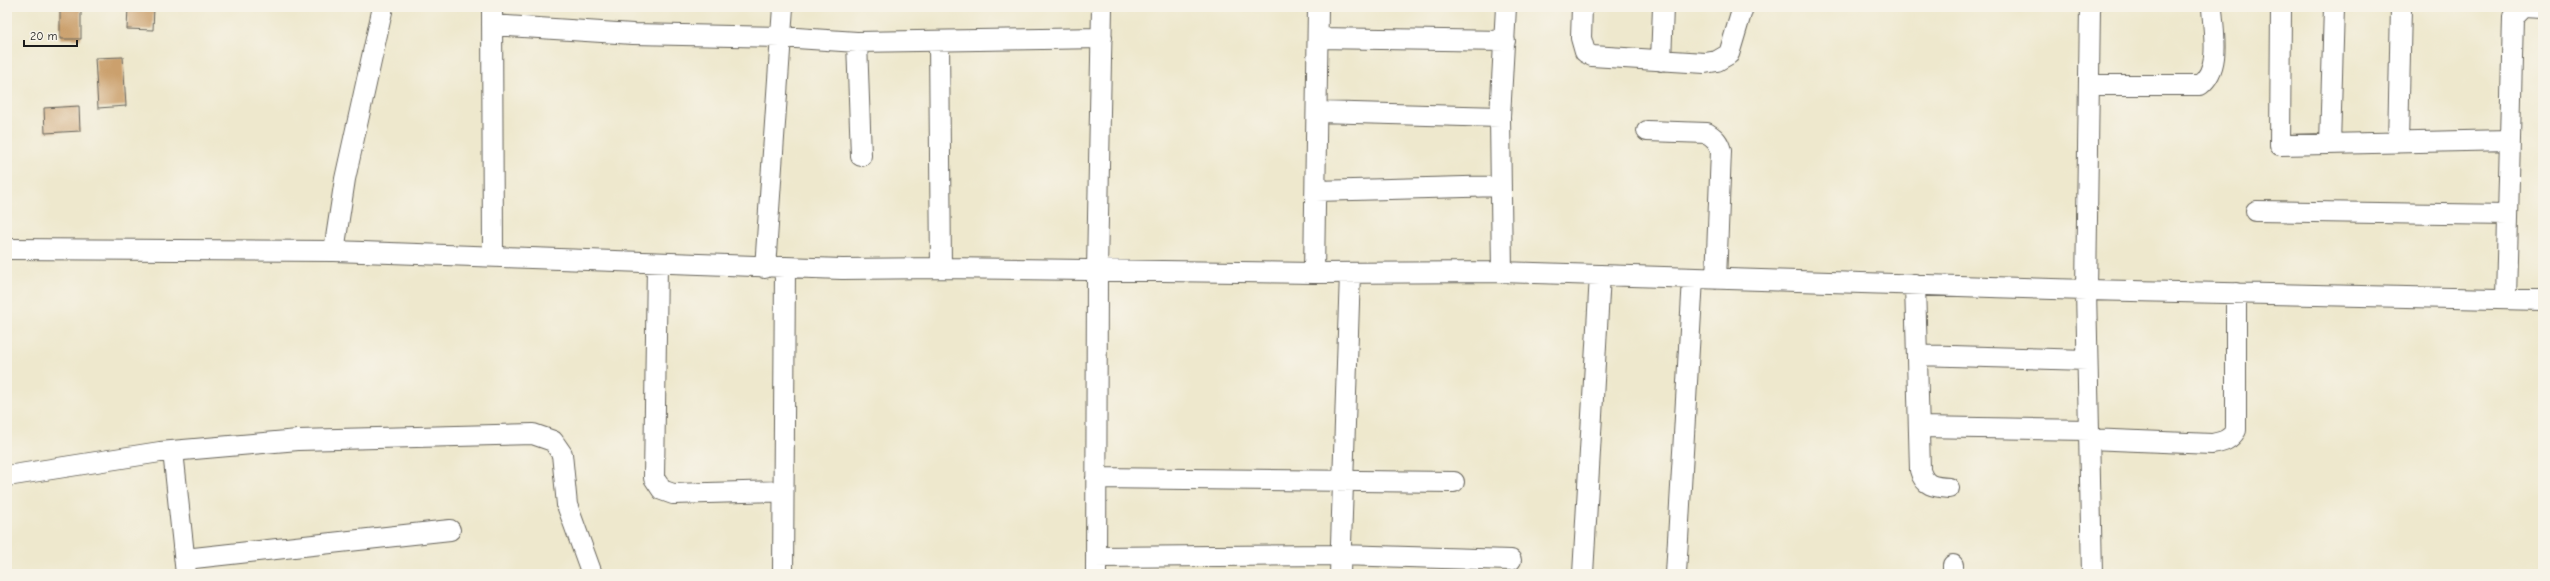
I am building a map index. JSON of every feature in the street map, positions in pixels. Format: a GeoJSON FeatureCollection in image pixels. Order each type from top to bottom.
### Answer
{"type":"FeatureCollection","features":[{"type":"Feature","properties":{"kind":"street"},"geometry":{"type":"LineString","coordinates":[[334,251],[346,172],[383,7]]}},
{"type":"Feature","properties":{"kind":"street"},"geometry":{"type":"LineString","coordinates":[[765,268],[783,7]]}},
{"type":"Feature","properties":{"kind":"street"},"geometry":{"type":"LineString","coordinates":[[1102,7],[1097,270],[1096,566],[1340,564],[1511,560]]}},
{"type":"Feature","properties":{"kind":"street"},"geometry":{"type":"LineString","coordinates":[[1314,273],[1318,112],[1318,7]]}},
{"type":"Feature","properties":{"kind":"street"},"geometry":{"type":"LineString","coordinates":[[1502,272],[1500,117],[1506,7]]}},
{"type":"Feature","properties":{"kind":"street"},"geometry":{"type":"LineString","coordinates":[[1582,7],[1581,38],[1585,52],[1599,58],[1705,63],[1724,58],[1733,45],[1743,7]]}},
{"type":"Feature","properties":{"kind":"street"},"geometry":{"type":"LineString","coordinates":[[1661,61],[1663,7]]}},
{"type":"Feature","properties":{"kind":"street"},"geometry":{"type":"LineString","coordinates":[[2090,7],[2086,290],[2092,574]]}},
{"type":"Feature","properties":{"kind":"street"},"geometry":{"type":"LineString","coordinates":[[2089,85],[2200,85],[2208,79],[2214,62],[2212,7]]}},
{"type":"Feature","properties":{"kind":"street"},"geometry":{"type":"LineString","coordinates":[[2281,7],[2280,145],[2510,140]]}},
{"type":"Feature","properties":{"kind":"street"},"geometry":{"type":"LineString","coordinates":[[2330,144],[2334,7]]}},
{"type":"Feature","properties":{"kind":"street"},"geometry":{"type":"LineString","coordinates":[[2398,143],[2401,7]]}},
{"type":"Feature","properties":{"kind":"street"},"geometry":{"type":"LineString","coordinates":[[2506,299],[2513,17],[2518,9],[2523,7],[2543,8]]}},
{"type":"Feature","properties":{"kind":"street"},"geometry":{"type":"LineString","coordinates":[[493,256],[492,16],[633,34],[781,37],[857,42],[939,42],[1102,38]]}},
{"type":"Feature","properties":{"kind":"street"},"geometry":{"type":"LineString","coordinates":[[1319,38],[1505,41]]}},
{"type":"Feature","properties":{"kind":"street"},"geometry":{"type":"LineString","coordinates":[[857,42],[861,156]]}},
{"type":"Feature","properties":{"kind":"street"},"geometry":{"type":"LineString","coordinates":[[939,42],[941,268]]}},
{"type":"Feature","properties":{"kind":"street"},"geometry":{"type":"LineString","coordinates":[[1318,112],[1500,117]]}},
{"type":"Feature","properties":{"kind":"street"},"geometry":{"type":"LineString","coordinates":[[1647,131],[1707,133],[1715,137],[1719,144],[1721,151],[1716,278]]}},
{"type":"Feature","properties":{"kind":"street"},"geometry":{"type":"LineString","coordinates":[[1316,191],[1501,186]]}},
{"type":"Feature","properties":{"kind":"street"},"geometry":{"type":"LineString","coordinates":[[2256,211],[2508,214]]}},
{"type":"Feature","properties":{"kind":"street"},"geometry":{"type":"LineString","coordinates":[[7,249],[334,251],[493,256],[765,268],[941,268],[1314,273],[1502,272],[2086,290],[2543,300]]}},
{"type":"Feature","properties":{"kind":"street"},"geometry":{"type":"LineString","coordinates":[[657,264],[654,478],[658,486],[673,494],[782,490]]}},
{"type":"Feature","properties":{"kind":"street"},"geometry":{"type":"LineString","coordinates":[[783,574],[782,490],[785,268]]}},
{"type":"Feature","properties":{"kind":"street"},"geometry":{"type":"LineString","coordinates":[[1340,564],[1350,273]]}},
{"type":"Feature","properties":{"kind":"street"},"geometry":{"type":"LineString","coordinates":[[1583,574],[1600,275]]}},
{"type":"Feature","properties":{"kind":"street"},"geometry":{"type":"LineString","coordinates":[[1676,574],[1693,278]]}},
{"type":"Feature","properties":{"kind":"street"},"geometry":{"type":"LineString","coordinates":[[1915,284],[1922,477],[1931,487],[1949,488]]}},
{"type":"Feature","properties":{"kind":"street"},"geometry":{"type":"LineString","coordinates":[[1919,427],[2089,434],[2212,444],[2223,442],[2231,438],[2236,430],[2236,293]]}},
{"type":"Feature","properties":{"kind":"street"},"geometry":{"type":"LineString","coordinates":[[1917,355],[2087,360]]}},
{"type":"Feature","properties":{"kind":"street"},"geometry":{"type":"LineString","coordinates":[[7,476],[173,451],[335,438],[471,434],[533,434],[544,436],[552,441],[562,454],[567,504],[592,574]]}},
{"type":"Feature","properties":{"kind":"street"},"geometry":{"type":"LineString","coordinates":[[173,451],[185,567],[450,530]]}},
{"type":"Feature","properties":{"kind":"street"},"geometry":{"type":"LineString","coordinates":[[1096,478],[1344,479],[1454,482]]}},
{"type":"Feature","properties":{"kind":"building"},"geometry":{"type":"Polygon","coordinates":[[[60,7],[81,7],[81,39],[60,39],[60,7]]]}},
{"type":"Feature","properties":{"kind":"building"},"geometry":{"type":"Polygon","coordinates":[[[128,7],[154,7],[153,30],[127,29],[128,7]]]}},
{"type":"Feature","properties":{"kind":"building"},"geometry":{"type":"Polygon","coordinates":[[[123,57],[126,106],[98,108],[95,58],[123,57]]]}},
{"type":"Feature","properties":{"kind":"building"},"geometry":{"type":"Polygon","coordinates":[[[79,106],[80,131],[45,133],[44,108],[79,106]]]}}]}
